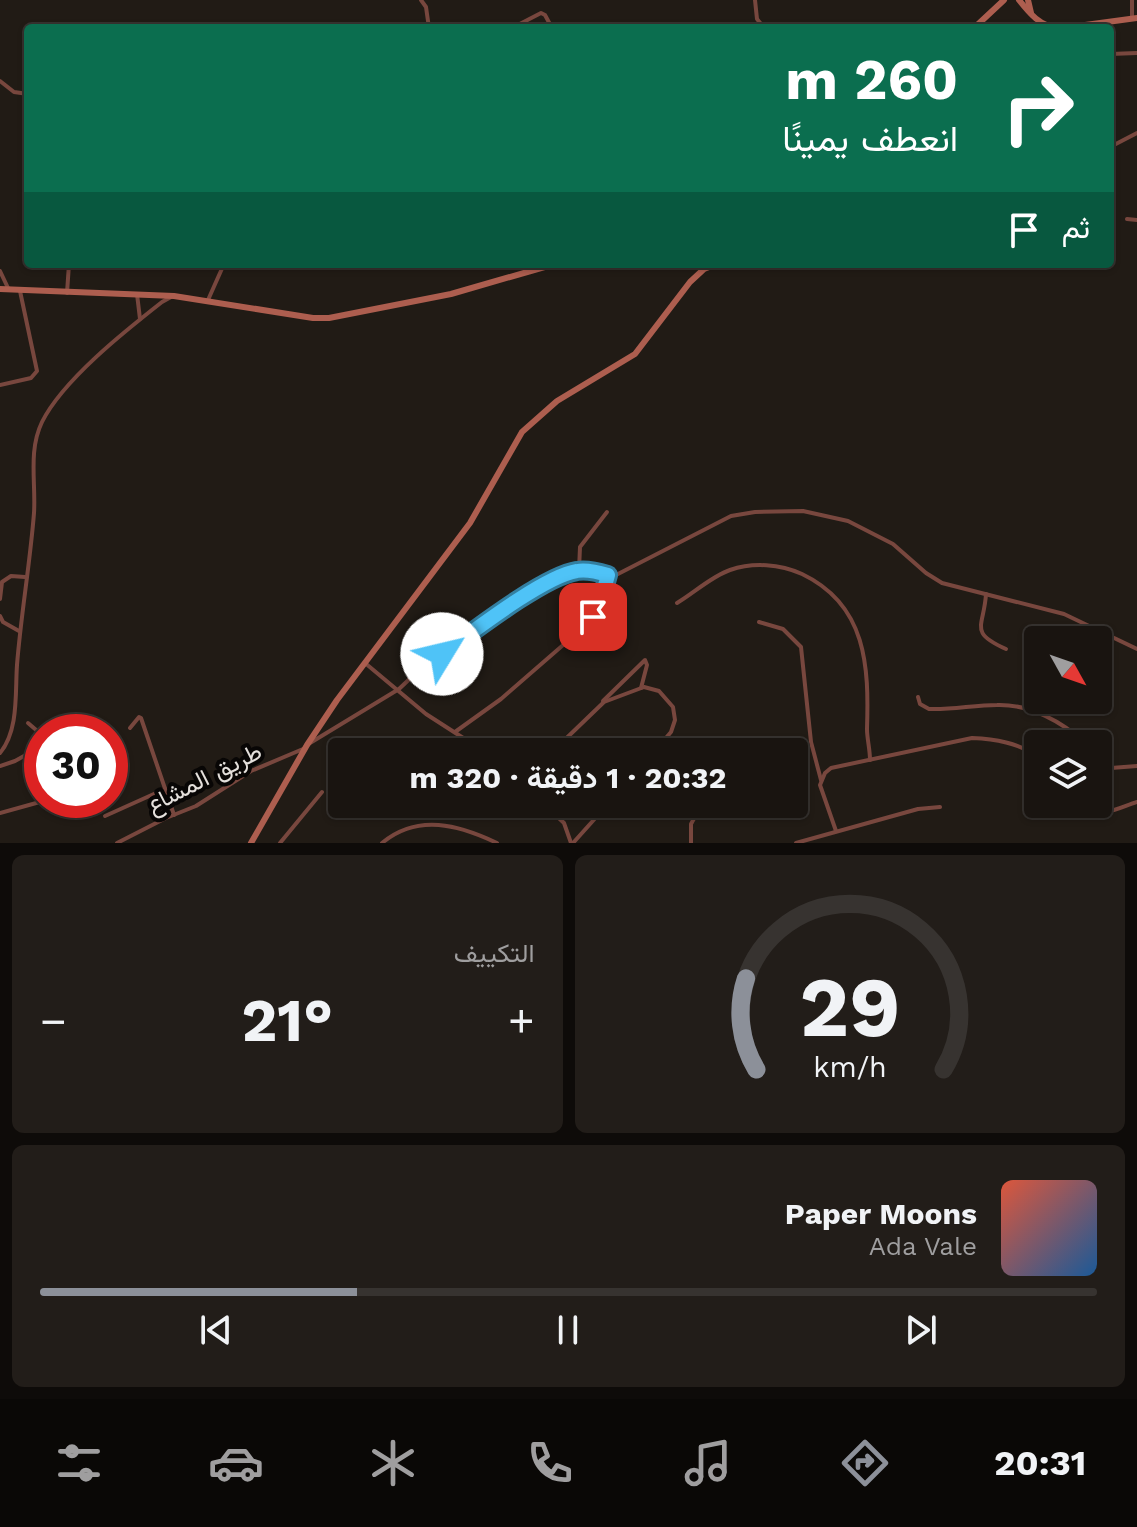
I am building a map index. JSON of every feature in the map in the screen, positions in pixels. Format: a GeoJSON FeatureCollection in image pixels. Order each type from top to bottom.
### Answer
{"type":"FeatureCollection","features":[{"type":"Feature","properties":{"kind":"street"},"geometry":{"type":"LineString","coordinates":[[421,0],[426,7],[428,24]]}},
{"type":"Feature","properties":{"kind":"street"},"geometry":{"type":"LineString","coordinates":[[755,0],[757,19],[761,24]]}},
{"type":"Feature","properties":{"kind":"street"},"geometry":{"type":"LineString","coordinates":[[982,20],[998,0]]}},
{"type":"Feature","properties":{"kind":"street"},"geometry":{"type":"LineString","coordinates":[[978,24],[1004,0]]}},
{"type":"Feature","properties":{"kind":"street"},"geometry":{"type":"LineString","coordinates":[[1019,0],[1043,24]]}},
{"type":"Feature","properties":{"kind":"street"},"geometry":{"type":"LineString","coordinates":[[1028,0],[1031,13]]}},
{"type":"Feature","properties":{"kind":"street"},"geometry":{"type":"LineString","coordinates":[[1090,24],[1134,18],[1132,0]]}},
{"type":"Feature","properties":{"kind":"street"},"geometry":{"type":"LineString","coordinates":[[520,24],[541,13],[550,24]]}},
{"type":"Feature","properties":{"kind":"street"},"geometry":{"type":"LineString","coordinates":[[1114,54],[1137,53]]}},
{"type":"Feature","properties":{"kind":"street"},"geometry":{"type":"LineString","coordinates":[[0,81],[14,92],[24,93]]}},
{"type":"Feature","properties":{"kind":"street"},"geometry":{"type":"LineString","coordinates":[[1114,145],[1137,134]]}},
{"type":"Feature","properties":{"kind":"street"},"geometry":{"type":"LineString","coordinates":[[1127,219],[1137,220]]}},
{"type":"Feature","properties":{"kind":"street"},"geometry":{"type":"LineString","coordinates":[[67,293],[69,268]]}},
{"type":"Feature","properties":{"kind":"street"},"geometry":{"type":"LineString","coordinates":[[208,300],[222,268]]}},
{"type":"Feature","properties":{"kind":"street"},"geometry":{"type":"LineString","coordinates":[[0,289],[174,296],[313,318],[346,316],[451,294],[541,268]]}},
{"type":"Feature","properties":{"kind":"street"},"geometry":{"type":"LineString","coordinates":[[251,843],[307,745],[470,523],[522,432],[557,401],[635,354],[690,282],[707,268]]}},
{"type":"Feature","properties":{"kind":"street"},"geometry":{"type":"LineString","coordinates":[[0,271],[9,290]]}},
{"type":"Feature","properties":{"kind":"street"},"geometry":{"type":"LineString","coordinates":[[0,385],[31,378],[37,371],[20,291]]}},
{"type":"Feature","properties":{"kind":"street"},"geometry":{"type":"LineString","coordinates":[[137,294],[140,319]]}},
{"type":"Feature","properties":{"kind":"street"},"geometry":{"type":"LineString","coordinates":[[0,753],[11,733],[19,632],[34,511],[33,461],[41,424],[65,390],[140,319],[174,296]]}},
{"type":"Feature","properties":{"kind":"street"},"geometry":{"type":"LineString","coordinates":[[607,512],[580,547],[579,570],[608,575],[629,569],[731,516],[803,511],[859,525],[893,544],[933,578],[1077,619],[1137,649]]}},
{"type":"Feature","properties":{"kind":"street"},"geometry":{"type":"LineString","coordinates":[[677,603],[719,575],[750,566],[793,570],[822,587],[846,609],[862,645],[869,699],[867,730],[870,760]]}},
{"type":"Feature","properties":{"kind":"street","name":"طريق المشاع"},"geometry":{"type":"LineString","coordinates":[[117,843],[196,806],[251,771],[298,752],[399,689],[418,671],[519,600],[579,570]]}},
{"type":"Feature","properties":{"kind":"street"},"geometry":{"type":"LineString","coordinates":[[455,732],[501,699],[585,626],[599,607],[608,575]]}},
{"type":"Feature","properties":{"kind":"street"},"geometry":{"type":"LineString","coordinates":[[0,599],[2,582],[11,576],[25,577]]}},
{"type":"Feature","properties":{"kind":"street"},"geometry":{"type":"LineString","coordinates":[[986,594],[981,633],[1006,649]]}},
{"type":"Feature","properties":{"kind":"street"},"geometry":{"type":"LineString","coordinates":[[0,616],[3,622],[19,632]]}},
{"type":"Feature","properties":{"kind":"street"},"geometry":{"type":"LineString","coordinates":[[759,622],[783,629],[801,647],[811,742],[822,793],[836,831]]}},
{"type":"Feature","properties":{"kind":"street"},"geometry":{"type":"LineString","coordinates":[[566,738],[645,660],[647,665],[641,688]]}},
{"type":"Feature","properties":{"kind":"street"},"geometry":{"type":"LineString","coordinates":[[365,663],[426,714],[464,738]]}},
{"type":"Feature","properties":{"kind":"street"},"geometry":{"type":"LineString","coordinates":[[594,710],[620,695],[641,688],[659,691],[673,707],[675,720],[666,738]]}},
{"type":"Feature","properties":{"kind":"street"},"geometry":{"type":"LineString","coordinates":[[918,697],[920,704],[929,709],[1001,704],[1051,718],[1067,730]]}},
{"type":"Feature","properties":{"kind":"street"},"geometry":{"type":"LineString","coordinates":[[130,728],[141,718],[174,815]]}},
{"type":"Feature","properties":{"kind":"street"},"geometry":{"type":"LineString","coordinates":[[821,780],[831,768],[972,738],[995,739],[1024,749]]}},
{"type":"Feature","properties":{"kind":"street"},"geometry":{"type":"LineString","coordinates":[[0,766],[24,755]]}},
{"type":"Feature","properties":{"kind":"street"},"geometry":{"type":"LineString","coordinates":[[1112,768],[1137,766]]}},
{"type":"Feature","properties":{"kind":"street"},"geometry":{"type":"LineString","coordinates":[[128,806],[165,789]]}},
{"type":"Feature","properties":{"kind":"street"},"geometry":{"type":"LineString","coordinates":[[280,843],[322,792]]}},
{"type":"Feature","properties":{"kind":"street"},"geometry":{"type":"LineString","coordinates":[[1112,809],[1137,802]]}},
{"type":"Feature","properties":{"kind":"street"},"geometry":{"type":"LineString","coordinates":[[0,813],[24,806]]}},
{"type":"Feature","properties":{"kind":"street"},"geometry":{"type":"LineString","coordinates":[[796,843],[918,809],[940,807]]}},
{"type":"Feature","properties":{"kind":"street"},"geometry":{"type":"LineString","coordinates":[[559,818],[572,843],[595,818]]}},
{"type":"Feature","properties":{"kind":"street"},"geometry":{"type":"LineString","coordinates":[[691,843],[691,824],[694,818]]}},
{"type":"Feature","properties":{"kind":"street"},"geometry":{"type":"LineString","coordinates":[[382,843],[404,829],[439,823],[457,826],[497,843]]}},
{"type":"Feature","properties":{"kind":"route"},"geometry":{"type":"LineString","coordinates":[[442,654],[519,600],[579,570],[608,575],[593,617]]}}]}
